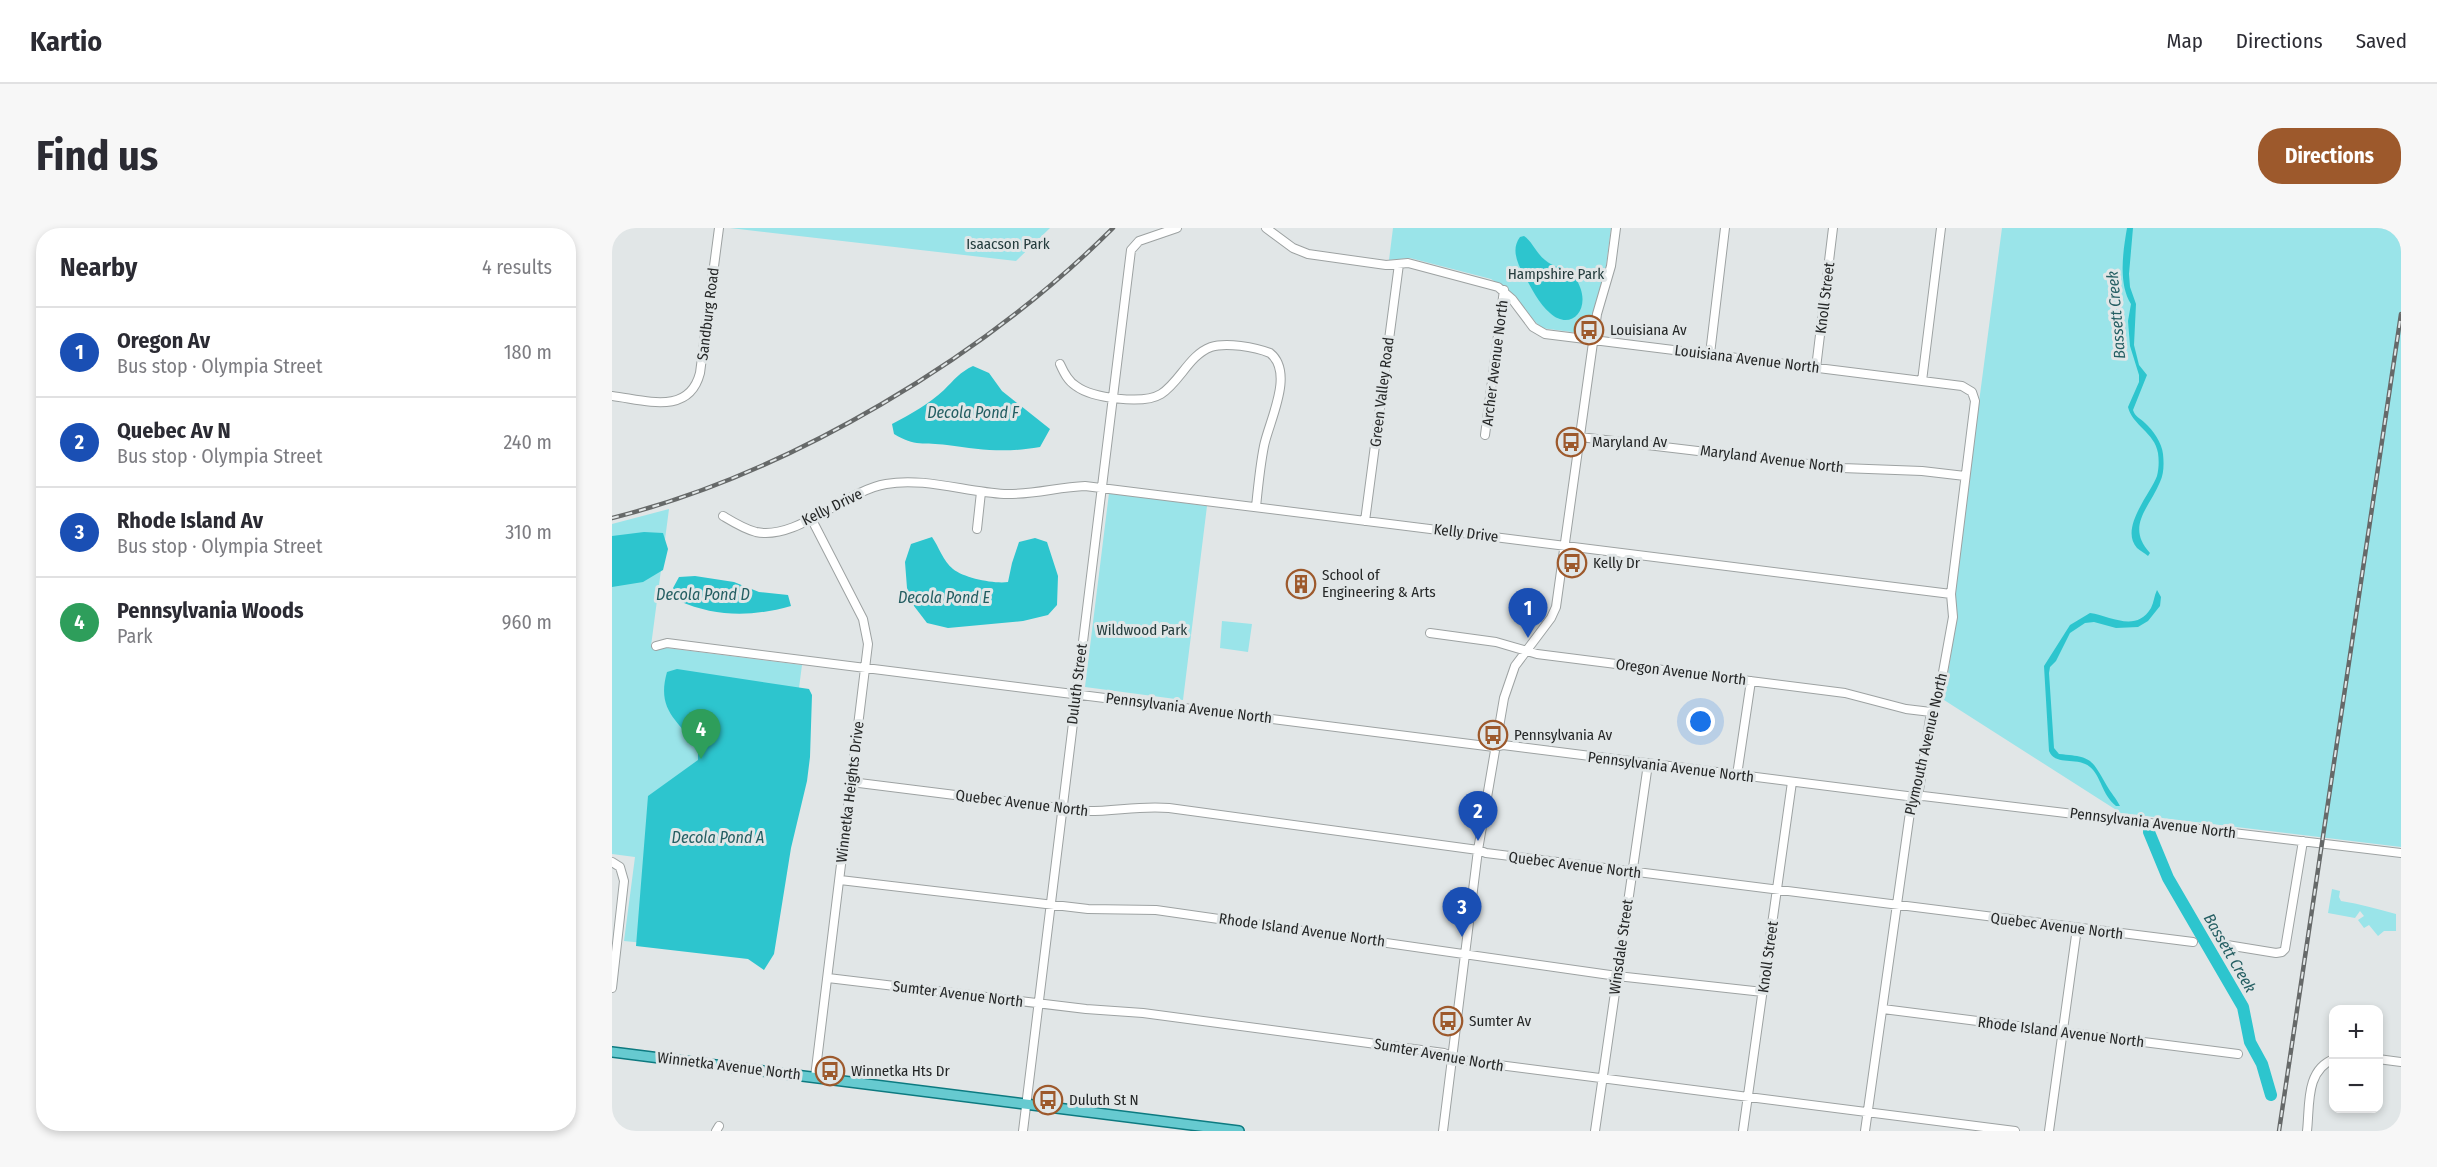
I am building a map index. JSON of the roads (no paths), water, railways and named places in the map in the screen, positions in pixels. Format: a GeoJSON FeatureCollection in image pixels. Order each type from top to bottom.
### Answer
{"type":"FeatureCollection","features":[{"type":"Feature","properties":{"kind":"main road","name":"Winnetka Avenue North"},"geometry":{"type":"LineString","coordinates":[[612,1052],[1239,1131]]}},
{"type":"Feature","properties":{"kind":"street","name":"Sandburg Road"},"geometry":{"type":"LineString","coordinates":[[612,396],[668,403],[680,401],[695,388],[700,373],[718,228]]}},
{"type":"Feature","properties":{"kind":"street","name":"Duluth Street"},"geometry":{"type":"LineString","coordinates":[[1023,1131],[1131,250],[1139,241],[1177,228]]}},
{"type":"Feature","properties":{"kind":"street"},"geometry":{"type":"LineString","coordinates":[[1266,228],[1293,248],[1308,254],[1386,265],[1408,263],[1490,284],[1504,290]]}},
{"type":"Feature","properties":{"kind":"street"},"geometry":{"type":"LineString","coordinates":[[1443,1131],[1478,850],[1494,747],[1510,676],[1551,618],[1556,607],[1597,314],[1611,266],[1616,228]]}},
{"type":"Feature","properties":{"kind":"street"},"geometry":{"type":"LineString","coordinates":[[1710,354],[1725,228]]}},
{"type":"Feature","properties":{"kind":"street","name":"Knoll Street"},"geometry":{"type":"LineString","coordinates":[[1816,368],[1833,228]]}},
{"type":"Feature","properties":{"kind":"street"},"geometry":{"type":"LineString","coordinates":[[1922,381],[1941,228]]}},
{"type":"Feature","properties":{"kind":"street","name":"Green Valley Road"},"geometry":{"type":"LineString","coordinates":[[1365,521],[1399,264]]}},
{"type":"Feature","properties":{"kind":"street","name":"Louisiana Avenue North"},"geometry":{"type":"LineString","coordinates":[[1504,290],[1538,331],[1551,336],[1962,386],[1972,392]]}},
{"type":"Feature","properties":{"kind":"street","name":"Archer Avenue North"},"geometry":{"type":"LineString","coordinates":[[1485,435],[1504,290]]}},
{"type":"Feature","properties":{"kind":"street"},"geometry":{"type":"LineString","coordinates":[[1060,364],[1065,376],[1076,386],[1088,392],[1136,400],[1154,398],[1168,388],[1196,357],[1211,347],[1226,346],[1270,353],[1276,357],[1281,371],[1275,414],[1261,459],[1256,507]]}},
{"type":"Feature","properties":{"kind":"street","name":"Plymouth Avenue North"},"geometry":{"type":"LineString","coordinates":[[1865,1131],[1911,805],[1919,790],[1931,712],[1938,700],[1953,617],[1951,594],[1975,401],[1972,392]]}},
{"type":"Feature","properties":{"kind":"street","name":"Maryland Avenue North"},"geometry":{"type":"LineString","coordinates":[[1580,437],[1842,468],[1922,471],[1965,476]]}},
{"type":"Feature","properties":{"kind":"street","name":"Kelly Drive"},"geometry":{"type":"LineString","coordinates":[[723,516],[754,532],[766,533],[777,532],[812,518],[856,494],[886,484],[917,483],[981,492],[1017,494],[1067,486],[1101,488],[1951,594]]}},
{"type":"Feature","properties":{"kind":"street"},"geometry":{"type":"LineString","coordinates":[[977,529],[981,492]]}},
{"type":"Feature","properties":{"kind":"street","name":"Winnetka Heights Drive"},"geometry":{"type":"LineString","coordinates":[[812,518],[863,619],[868,644],[815,1077]]}},
{"type":"Feature","properties":{"kind":"street","name":"Oregon Avenue North"},"geometry":{"type":"LineString","coordinates":[[1431,633],[1496,642],[1537,654],[1845,693],[1906,709],[1931,712]]}},
{"type":"Feature","properties":{"kind":"street","name":"Pennsylvania Avenue North"},"geometry":{"type":"LineString","coordinates":[[656,646],[667,643],[1494,747],[1503,745],[1915,797],[2061,811],[2401,853]]}},
{"type":"Feature","properties":{"kind":"street"},"geometry":{"type":"LineString","coordinates":[[1737,775],[1751,681]]}},
{"type":"Feature","properties":{"kind":"street","name":"Winsdale Street"},"geometry":{"type":"LineString","coordinates":[[1595,1131],[1648,764]]}},
{"type":"Feature","properties":{"kind":"street","name":"Quebec Avenue North"},"geometry":{"type":"LineString","coordinates":[[851,782],[1099,812],[1152,807],[1168,808],[1478,850],[1486,853],[2193,942]]}},
{"type":"Feature","properties":{"kind":"street","name":"Knoll Street"},"geometry":{"type":"LineString","coordinates":[[1743,1131],[1792,782]]}},
{"type":"Feature","properties":{"kind":"street"},"geometry":{"type":"LineString","coordinates":[[2228,945],[2282,952],[2287,945],[2303,841]]}},
{"type":"Feature","properties":{"kind":"street"},"geometry":{"type":"LineString","coordinates":[[612,862],[620,867],[624,881],[612,988]]}},
{"type":"Feature","properties":{"kind":"street","name":"Rhode Island Avenue North"},"geometry":{"type":"LineString","coordinates":[[840,880],[1050,906],[1156,910],[1617,976],[1763,992]]}},
{"type":"Feature","properties":{"kind":"street"},"geometry":{"type":"LineString","coordinates":[[2049,1131],[2077,928]]}},
{"type":"Feature","properties":{"kind":"street","name":"Sumter Avenue North"},"geometry":{"type":"LineString","coordinates":[[828,978],[1039,1004],[1143,1013],[1444,1053],[1460,1060],[2015,1131]]}},
{"type":"Feature","properties":{"kind":"street","name":"Rhode Island Avenue North"},"geometry":{"type":"LineString","coordinates":[[1883,1009],[2238,1054]]}},
{"type":"Feature","properties":{"kind":"street"},"geometry":{"type":"LineString","coordinates":[[2383,1060],[2401,1062]]}},
{"type":"Feature","properties":{"kind":"street"},"geometry":{"type":"LineString","coordinates":[[2307,1131],[2311,1085],[2316,1073],[2329,1062]]}},
{"type":"Feature","properties":{"kind":"water"},"geometry":{"type":"Polygon","coordinates":[[[2127,228],[2133,228],[2129,274],[2130,287],[2136,304],[2134,345],[2139,365],[2147,375],[2133,410],[2157,437],[2163,457],[2161,479],[2140,525],[2143,543],[2150,553],[2148,556],[2137,548],[2132,540],[2132,531],[2138,511],[2157,476],[2159,458],[2153,440],[2134,419],[2128,407],[2139,382],[2139,375],[2130,346],[2128,321],[2131,304],[2124,287],[2123,277],[2127,228]]]}},
{"type":"Feature","properties":{"kind":"water"},"geometry":{"type":"Polygon","coordinates":[[[1524,236],[1545,260],[1570,272],[1580,286],[1582,305],[1579,313],[1573,318],[1559,319],[1550,313],[1521,270],[1515,251],[1520,237],[1524,236]]]}},
{"type":"Feature","properties":{"kind":"water","name":"Decola Pond F"},"geometry":{"type":"Polygon","coordinates":[[[973,366],[989,373],[1002,391],[1050,429],[1040,447],[1016,450],[982,449],[914,442],[894,434],[892,424],[932,400],[973,366]]]}},
{"type":"Feature","properties":{"kind":"water"},"geometry":{"type":"Polygon","coordinates":[[[644,532],[663,533],[668,549],[663,570],[643,582],[612,587],[612,536],[644,532]]]}},
{"type":"Feature","properties":{"kind":"water","name":"Decola Pond E"},"geometry":{"type":"Polygon","coordinates":[[[932,537],[946,562],[953,569],[979,580],[995,582],[1008,582],[1019,542],[1035,538],[1047,542],[1058,576],[1057,605],[1048,615],[1023,621],[948,628],[927,623],[914,606],[907,588],[905,562],[911,544],[932,537]]]}},
{"type":"Feature","properties":{"kind":"water","name":"Decola Pond D"},"geometry":{"type":"Polygon","coordinates":[[[695,576],[734,582],[759,592],[788,595],[791,606],[777,610],[734,614],[707,610],[679,601],[673,588],[679,577],[695,576]]]}},
{"type":"Feature","properties":{"kind":"water"},"geometry":{"type":"Polygon","coordinates":[[[2157,590],[2161,597],[2160,606],[2148,621],[2138,627],[2116,628],[2094,622],[2085,623],[2070,633],[2056,661],[2050,667],[2054,748],[2059,754],[2078,756],[2093,764],[2120,806],[2116,806],[2111,802],[2097,775],[2090,767],[2079,762],[2057,759],[2049,751],[2044,666],[2070,625],[2090,613],[2123,621],[2138,620],[2145,616],[2151,608],[2157,590]]]}},
{"type":"Feature","properties":{"kind":"water","name":"Decola Pond A"},"geometry":{"type":"Polygon","coordinates":[[[677,669],[809,689],[812,695],[807,781],[791,848],[774,954],[764,970],[748,959],[636,946],[648,796],[698,760],[698,748],[671,714],[664,696],[667,672],[677,669]]]}},
{"type":"Feature","properties":{"kind":"waterway","name":"Bassett Creek"},"geometry":{"type":"LineString","coordinates":[[2149,832],[2168,878],[2243,1007],[2250,1042],[2262,1064],[2271,1095]]}},
{"type":"Feature","properties":{"kind":"railway"},"geometry":{"type":"LineString","coordinates":[[612,518],[679,498],[747,472],[815,441],[881,404],[945,364],[1006,321],[1062,275],[1113,228]]}},
{"type":"Feature","properties":{"kind":"railway"},"geometry":{"type":"LineString","coordinates":[[2279,1131],[2401,314]]}},
{"type":"Feature","properties":{"kind":"place","name":"Louisiana Av"},"geometry":{"type":"Point","coordinates":[1589,330]}},
{"type":"Feature","properties":{"kind":"place","name":"Maryland Av"},"geometry":{"type":"Point","coordinates":[1571,442]}},
{"type":"Feature","properties":{"kind":"place","name":"Kelly Dr"},"geometry":{"type":"Point","coordinates":[1572,563]}},
{"type":"Feature","properties":{"kind":"place","name":"School of Engineering & Arts"},"geometry":{"type":"Point","coordinates":[1301,584]}},
{"type":"Feature","properties":{"kind":"place","name":"Oregon Av"},"geometry":{"type":"Point","coordinates":[1528,638]}},
{"type":"Feature","properties":{"kind":"place","name":"Pennsylvania Av"},"geometry":{"type":"Point","coordinates":[1493,735]}},
{"type":"Feature","properties":{"kind":"place","name":"Pennsylvania Woods"},"geometry":{"type":"Point","coordinates":[701,759]}},
{"type":"Feature","properties":{"kind":"place","name":"Quebec Av N"},"geometry":{"type":"Point","coordinates":[1478,841]}},
{"type":"Feature","properties":{"kind":"place","name":"Rhode Island Av"},"geometry":{"type":"Point","coordinates":[1462,937]}},
{"type":"Feature","properties":{"kind":"place","name":"Sumter Av"},"geometry":{"type":"Point","coordinates":[1448,1021]}},
{"type":"Feature","properties":{"kind":"place","name":"Winnetka Hts Dr"},"geometry":{"type":"Point","coordinates":[830,1071]}},
{"type":"Feature","properties":{"kind":"place","name":"Duluth St N"},"geometry":{"type":"Point","coordinates":[1048,1100]}},
{"type":"Feature","properties":{"kind":"park label","name":"Isaacson Park"},"geometry":{"type":"Point","coordinates":[1008,244]}},
{"type":"Feature","properties":{"kind":"park label","name":"Hampshire Park"},"geometry":{"type":"Point","coordinates":[1556,274]}},
{"type":"Feature","properties":{"kind":"park label","name":"Wildwood Park"},"geometry":{"type":"Point","coordinates":[1142,630]}}]}
